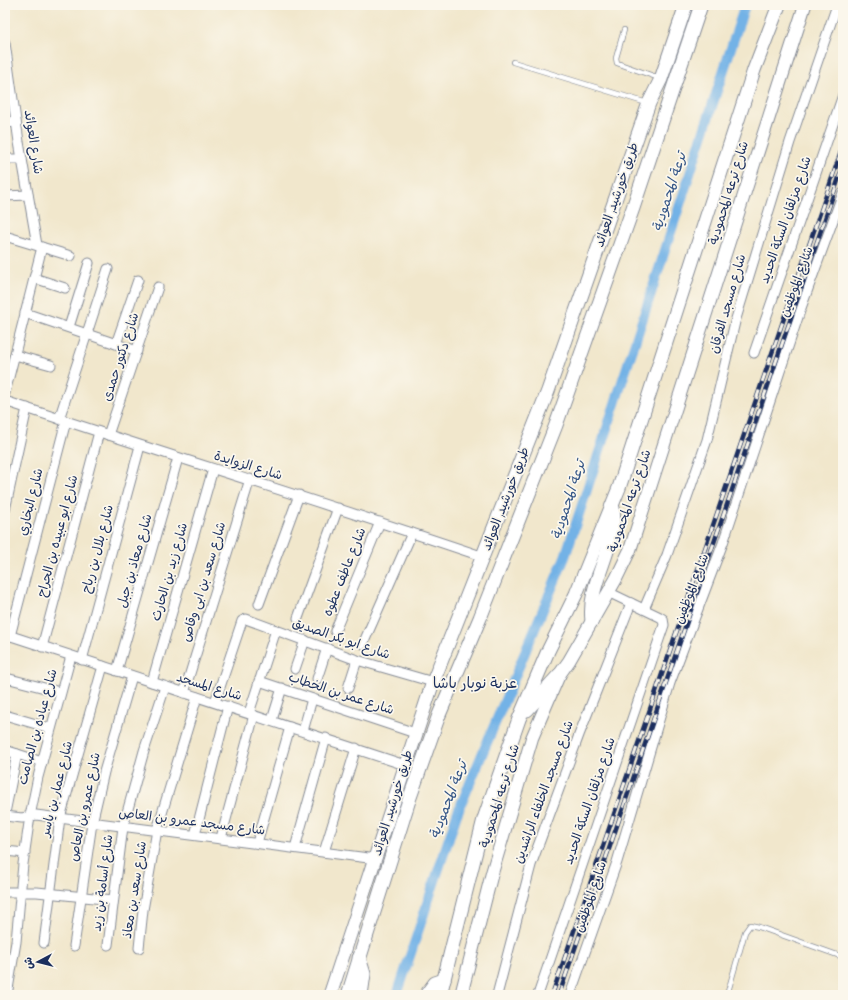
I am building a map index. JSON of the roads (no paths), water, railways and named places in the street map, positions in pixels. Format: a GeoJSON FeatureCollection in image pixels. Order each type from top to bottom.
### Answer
{"type":"FeatureCollection","features":[{"type":"Feature","properties":{"kind":"main road","name":"طريق خورشيد, العوائد"},"geometry":{"type":"LineString","coordinates":[[330,995],[376,860],[415,733],[433,682],[484,557],[548,391],[649,103],[661,79],[686,5]]}},
{"type":"Feature","properties":{"kind":"main road","name":"طريق خورشيد, العوائد"},"geometry":{"type":"LineString","coordinates":[[348,995],[409,800],[440,715],[556,425],[636,200],[701,5]]}},
{"type":"Feature","properties":{"kind":"main road"},"geometry":{"type":"LineString","coordinates":[[440,995],[484,819],[519,719],[548,651],[576,594],[612,505],[754,70],[779,5]]}},
{"type":"Feature","properties":{"kind":"main road"},"geometry":{"type":"LineString","coordinates":[[592,620],[591,600],[614,526],[612,505]]}},
{"type":"Feature","properties":{"kind":"main road"},"geometry":{"type":"LineString","coordinates":[[440,715],[446,650]]}},
{"type":"Feature","properties":{"kind":"main road"},"geometry":{"type":"LineString","coordinates":[[519,719],[559,675]]}},
{"type":"Feature","properties":{"kind":"main road"},"geometry":{"type":"LineString","coordinates":[[359,958],[364,974],[361,995]]}},
{"type":"Feature","properties":{"kind":"main road"},"geometry":{"type":"LineString","coordinates":[[426,995],[431,987],[444,980]]}},
{"type":"Feature","properties":{"kind":"street","name":"شارع ترعه المحمودية"},"geometry":{"type":"LineString","coordinates":[[461,995],[492,873],[532,738],[559,675],[569,661],[630,550],[805,5]]}},
{"type":"Feature","properties":{"kind":"street","name":"شارع مسجد الفرقان"},"geometry":{"type":"LineString","coordinates":[[644,610],[667,555],[707,440],[735,322],[790,142],[837,5]]}},
{"type":"Feature","properties":{"kind":"street","name":"شارع العوائد"},"geometry":{"type":"LineString","coordinates":[[5,45],[8,80],[28,195],[40,246]]}},
{"type":"Feature","properties":{"kind":"street","name":"شارع مزلقان السكة الحديد"},"geometry":{"type":"LineString","coordinates":[[754,353],[843,94]]}},
{"type":"Feature","properties":{"kind":"street"},"geometry":{"type":"LineString","coordinates":[[5,123],[16,122]]}},
{"type":"Feature","properties":{"kind":"street"},"geometry":{"type":"LineString","coordinates":[[5,159],[22,159]]}},
{"type":"Feature","properties":{"kind":"street","name":"شارع الموظفين"},"geometry":{"type":"LineString","coordinates":[[570,995],[617,862],[670,683],[723,544],[801,308],[843,193]]}},
{"type":"Feature","properties":{"kind":"street"},"geometry":{"type":"LineString","coordinates":[[5,196],[28,195]]}},
{"type":"Feature","properties":{"kind":"street"},"geometry":{"type":"LineString","coordinates":[[5,236],[71,256]]}},
{"type":"Feature","properties":{"kind":"street"},"geometry":{"type":"LineString","coordinates":[[5,393],[26,313],[40,246]]}},
{"type":"Feature","properties":{"kind":"street"},"geometry":{"type":"LineString","coordinates":[[69,327],[89,262]]}},
{"type":"Feature","properties":{"kind":"street","name":"شارع البخاري"},"geometry":{"type":"LineString","coordinates":[[8,635],[62,420],[108,269]]}},
{"type":"Feature","properties":{"kind":"street"},"geometry":{"type":"LineString","coordinates":[[34,278],[65,288]]}},
{"type":"Feature","properties":{"kind":"street"},"geometry":{"type":"LineString","coordinates":[[116,344],[138,280]]}},
{"type":"Feature","properties":{"kind":"street","name":"شارع دكتور حمدى"},"geometry":{"type":"LineString","coordinates":[[108,436],[158,287]]}},
{"type":"Feature","properties":{"kind":"street"},"geometry":{"type":"LineString","coordinates":[[26,313],[137,351]]}},
{"type":"Feature","properties":{"kind":"street"},"geometry":{"type":"LineString","coordinates":[[15,355],[51,365]]}},
{"type":"Feature","properties":{"kind":"street","name":"شارع الزوايدة"},"geometry":{"type":"LineString","coordinates":[[5,401],[108,436],[250,479],[484,557]]}},
{"type":"Feature","properties":{"kind":"street"},"geometry":{"type":"LineString","coordinates":[[5,510],[27,408]]}},
{"type":"Feature","properties":{"kind":"street","name":"شارع ابو عبيده بن الجراح"},"geometry":{"type":"LineString","coordinates":[[42,647],[98,432]]}},
{"type":"Feature","properties":{"kind":"street","name":"شارع بلال بن رباح"},"geometry":{"type":"LineString","coordinates":[[82,660],[140,446]]}},
{"type":"Feature","properties":{"kind":"street","name":"شارع معاذ بن جبل"},"geometry":{"type":"LineString","coordinates":[[117,671],[178,458]]}},
{"type":"Feature","properties":{"kind":"street","name":"شارع زيد بن الحارث"},"geometry":{"type":"LineString","coordinates":[[152,682],[213,469]]}},
{"type":"Feature","properties":{"kind":"street","name":"شارع سعد بن ابى وقاص"},"geometry":{"type":"LineString","coordinates":[[184,693],[250,479]]}},
{"type":"Feature","properties":{"kind":"street"},"geometry":{"type":"LineString","coordinates":[[259,604],[298,495]]}},
{"type":"Feature","properties":{"kind":"street"},"geometry":{"type":"LineString","coordinates":[[298,618],[338,508]]}},
{"type":"Feature","properties":{"kind":"street","name":"شارع عاطف عطوه"},"geometry":{"type":"LineString","coordinates":[[335,631],[380,522]]}},
{"type":"Feature","properties":{"kind":"street"},"geometry":{"type":"LineString","coordinates":[[364,644],[412,533]]}},
{"type":"Feature","properties":{"kind":"street"},"geometry":{"type":"LineString","coordinates":[[608,592],[644,610]]}},
{"type":"Feature","properties":{"kind":"street","name":"شارع مسجد الخلفاء الراشدين"},"geometry":{"type":"LineString","coordinates":[[497,995],[531,865],[579,735],[632,603]]}},
{"type":"Feature","properties":{"kind":"street","name":"شارع مزلقان السكة الحديد"},"geometry":{"type":"LineString","coordinates":[[538,995],[664,625],[664,621],[660,617],[644,610]]}},
{"type":"Feature","properties":{"kind":"street","name":"شارع ابو بكر الصديق"},"geometry":{"type":"LineString","coordinates":[[215,702],[242,621],[246,619],[357,660],[433,682]]}},
{"type":"Feature","properties":{"kind":"street"},"geometry":{"type":"LineString","coordinates":[[221,838],[259,680],[276,630]]}},
{"type":"Feature","properties":{"kind":"street","name":"شارع المسجد"},"geometry":{"type":"LineString","coordinates":[[8,635],[165,687],[272,720],[405,765]]}},
{"type":"Feature","properties":{"kind":"street"},"geometry":{"type":"LineString","coordinates":[[295,669],[305,640]]}},
{"type":"Feature","properties":{"kind":"street"},"geometry":{"type":"LineString","coordinates":[[317,679],[327,648]]}},
{"type":"Feature","properties":{"kind":"street","name":"شارع عباده بن الصامت"},"geometry":{"type":"LineString","coordinates":[[7,995],[16,942],[30,816],[50,728],[71,656]]}},
{"type":"Feature","properties":{"kind":"street"},"geometry":{"type":"LineString","coordinates":[[348,688],[357,660]]}},
{"type":"Feature","properties":{"kind":"street","name":"شارع عمار بن ياسر"},"geometry":{"type":"LineString","coordinates":[[44,944],[49,894],[60,818],[103,666]]}},
{"type":"Feature","properties":{"kind":"street","name":"شارع عمرو بن العاص"},"geometry":{"type":"LineString","coordinates":[[74,946],[92,823],[104,772],[132,676]]}},
{"type":"Feature","properties":{"kind":"street"},"geometry":{"type":"LineString","coordinates":[[10,678],[60,692]]}},
{"type":"Feature","properties":{"kind":"street","name":"شارع عمر بن الخطاب"},"geometry":{"type":"LineString","coordinates":[[259,680],[415,733]]}},
{"type":"Feature","properties":{"kind":"street","name":"شارع أسامة بن زيد"},"geometry":{"type":"LineString","coordinates":[[108,945],[123,827],[144,751],[165,687]]}},
{"type":"Feature","properties":{"kind":"street"},"geometry":{"type":"LineString","coordinates":[[272,720],[282,688]]}},
{"type":"Feature","properties":{"kind":"street","name":"شارع سعد بن معاذ"},"geometry":{"type":"LineString","coordinates":[[139,948],[143,910],[157,830],[197,697]]}},
{"type":"Feature","properties":{"kind":"street"},"geometry":{"type":"LineString","coordinates":[[303,731],[312,699]]}},
{"type":"Feature","properties":{"kind":"street"},"geometry":{"type":"LineString","coordinates":[[195,835],[228,706]]}},
{"type":"Feature","properties":{"kind":"street"},"geometry":{"type":"LineString","coordinates":[[5,715],[50,728]]}},
{"type":"Feature","properties":{"kind":"street"},"geometry":{"type":"LineString","coordinates":[[257,843],[290,727]]}},
{"type":"Feature","properties":{"kind":"street"},"geometry":{"type":"LineString","coordinates":[[295,848],[326,738]]}},
{"type":"Feature","properties":{"kind":"street"},"geometry":{"type":"LineString","coordinates":[[324,852],[356,748]]}},
{"type":"Feature","properties":{"kind":"street"},"geometry":{"type":"LineString","coordinates":[[5,750],[42,762]]}},
{"type":"Feature","properties":{"kind":"street"},"geometry":{"type":"LineString","coordinates":[[5,813],[17,754]]}},
{"type":"Feature","properties":{"kind":"street","name":"شارع مسجد عمرو بن العاص"},"geometry":{"type":"LineString","coordinates":[[5,816],[22,818],[36,815],[221,838],[376,860]]}},
{"type":"Feature","properties":{"kind":"street"},"geometry":{"type":"LineString","coordinates":[[5,851],[25,853]]}},
{"type":"Feature","properties":{"kind":"street"},"geometry":{"type":"LineString","coordinates":[[5,892],[81,896],[113,900]]}},
{"type":"Feature","properties":{"kind":"lane"},"geometry":{"type":"LineString","coordinates":[[624,30],[616,58],[617,63],[661,79]]}},
{"type":"Feature","properties":{"kind":"lane"},"geometry":{"type":"LineString","coordinates":[[513,62],[649,103]]}},
{"type":"Feature","properties":{"kind":"lane"},"geometry":{"type":"LineString","coordinates":[[727,995],[745,932],[750,925],[843,957]]}},
{"type":"Feature","properties":{"kind":"waterway","name":"ترعة المحمودية"},"geometry":{"type":"LineString","coordinates":[[397,995],[457,814],[565,557],[745,5]]}},
{"type":"Feature","properties":{"kind":"railway"},"geometry":{"type":"LineString","coordinates":[[552,995],[843,146]]}},
{"type":"Feature","properties":{"kind":"railway"},"geometry":{"type":"LineString","coordinates":[[559,995],[843,166]]}},
{"type":"Feature","properties":{"kind":"district","name":"عزبة نوبار باشا"},"geometry":{"type":"Point","coordinates":[475,684]}}]}
